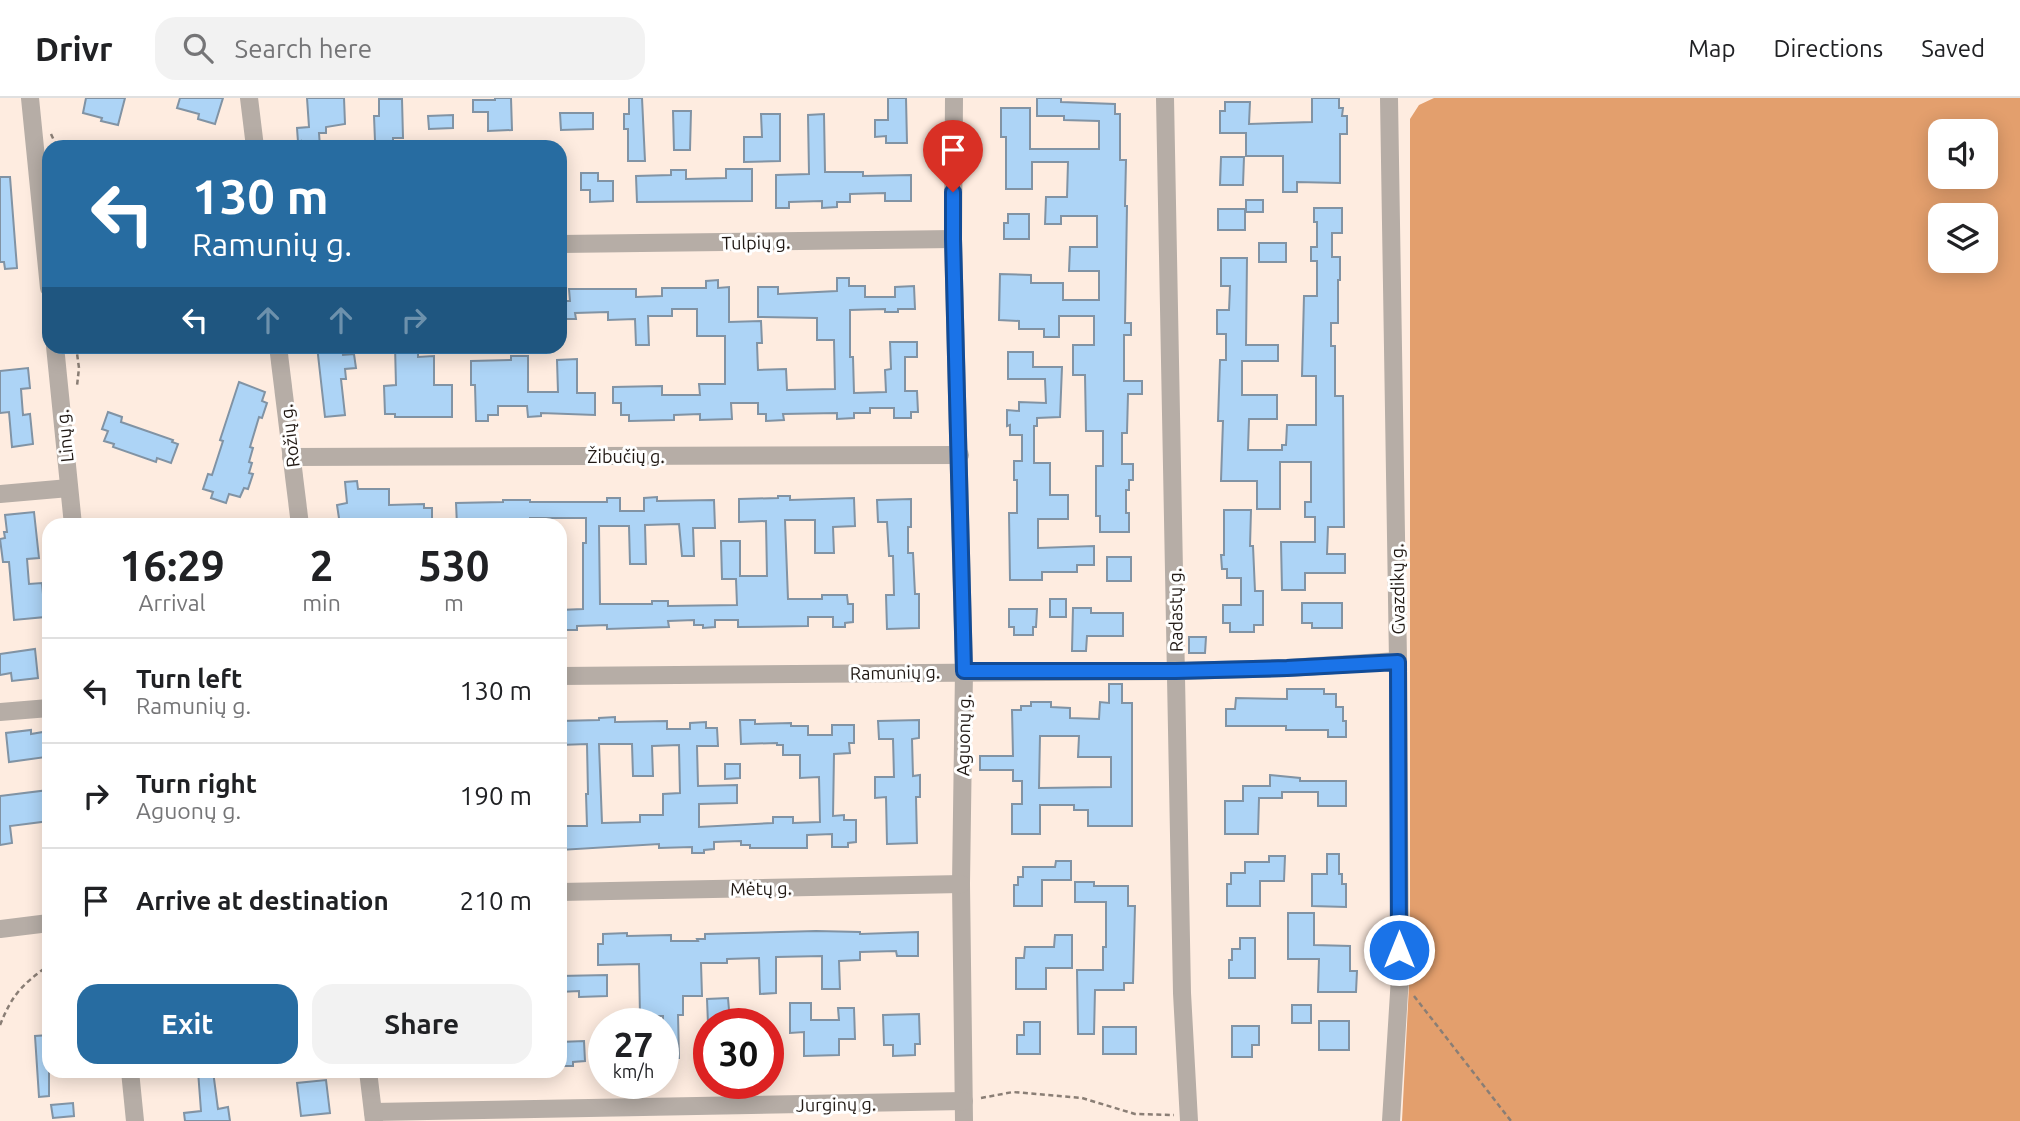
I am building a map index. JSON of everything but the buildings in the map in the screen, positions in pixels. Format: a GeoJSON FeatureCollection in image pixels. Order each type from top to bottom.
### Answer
{"type":"FeatureCollection","features":[{"type":"Feature","properties":{"kind":"street"},"geometry":{"type":"LineString","coordinates":[[30,98],[42,218]]}},
{"type":"Feature","properties":{"kind":"street"},"geometry":{"type":"LineString","coordinates":[[249,98],[254,140]]}},
{"type":"Feature","properties":{"kind":"street","name":"Aguonų g."},"geometry":{"type":"LineString","coordinates":[[954,98],[953,239],[964,671],[961,884],[964,1121]]}},
{"type":"Feature","properties":{"kind":"street","name":"Radastų g."},"geometry":{"type":"LineString","coordinates":[[1165,98],[1182,993],[1189,1118]]}},
{"type":"Feature","properties":{"kind":"street","name":"Gvazdikų g."},"geometry":{"type":"LineString","coordinates":[[1389,98],[1400,977],[1391,1121]]}},
{"type":"Feature","properties":{"kind":"street","name":"Tulpių g."},"geometry":{"type":"LineString","coordinates":[[567,244],[953,239]]}},
{"type":"Feature","properties":{"kind":"street","name":"Linų g."},"geometry":{"type":"LineString","coordinates":[[56,354],[72,518]]}},
{"type":"Feature","properties":{"kind":"street","name":"Rožių g."},"geometry":{"type":"LineString","coordinates":[[279,354],[299,518]]}},
{"type":"Feature","properties":{"kind":"street","name":"Žibučių g."},"geometry":{"type":"LineString","coordinates":[[291,457],[960,455]]}},
{"type":"Feature","properties":{"kind":"street"},"geometry":{"type":"LineString","coordinates":[[0,494],[69,488]]}},
{"type":"Feature","properties":{"kind":"street","name":"Ramunių g."},"geometry":{"type":"LineString","coordinates":[[567,676],[1176,671],[1398,662]]}},
{"type":"Feature","properties":{"kind":"street"},"geometry":{"type":"LineString","coordinates":[[0,712],[42,709]]}},
{"type":"Feature","properties":{"kind":"street","name":"Mėtų g."},"geometry":{"type":"LineString","coordinates":[[567,892],[961,884]]}},
{"type":"Feature","properties":{"kind":"street"},"geometry":{"type":"LineString","coordinates":[[0,929],[42,924]]}},
{"type":"Feature","properties":{"kind":"street"},"geometry":{"type":"LineString","coordinates":[[131,1078],[135,1121]]}},
{"type":"Feature","properties":{"kind":"street"},"geometry":{"type":"LineString","coordinates":[[369,1078],[373,1116]]}},
{"type":"Feature","properties":{"kind":"street","name":"Jurginų g."},"geometry":{"type":"LineString","coordinates":[[373,1116],[964,1101]]}},
{"type":"Feature","properties":{"kind":"path"},"geometry":{"type":"LineString","coordinates":[[0,1025],[9,1004],[24,984],[42,970]]}},
{"type":"Feature","properties":{"kind":"path"},"geometry":{"type":"LineString","coordinates":[[1400,977],[1511,1121]]}},
{"type":"Feature","properties":{"kind":"path"},"geometry":{"type":"LineString","coordinates":[[964,1101],[1013,1091],[1082,1098],[1135,1114],[1189,1118]]}},
{"type":"Feature","properties":{"kind":"shaded area"},"geometry":{"type":"Polygon","coordinates":[[[1434,98],[2020,98],[2020,1121],[1402,1121],[1410,966],[1410,119],[1419,105],[1434,98]]]}},
{"type":"Feature","properties":{"kind":"route"},"geometry":{"type":"LineString","coordinates":[[953,192],[964,671],[1176,671],[1398,662],[1399,950]]}}]}
